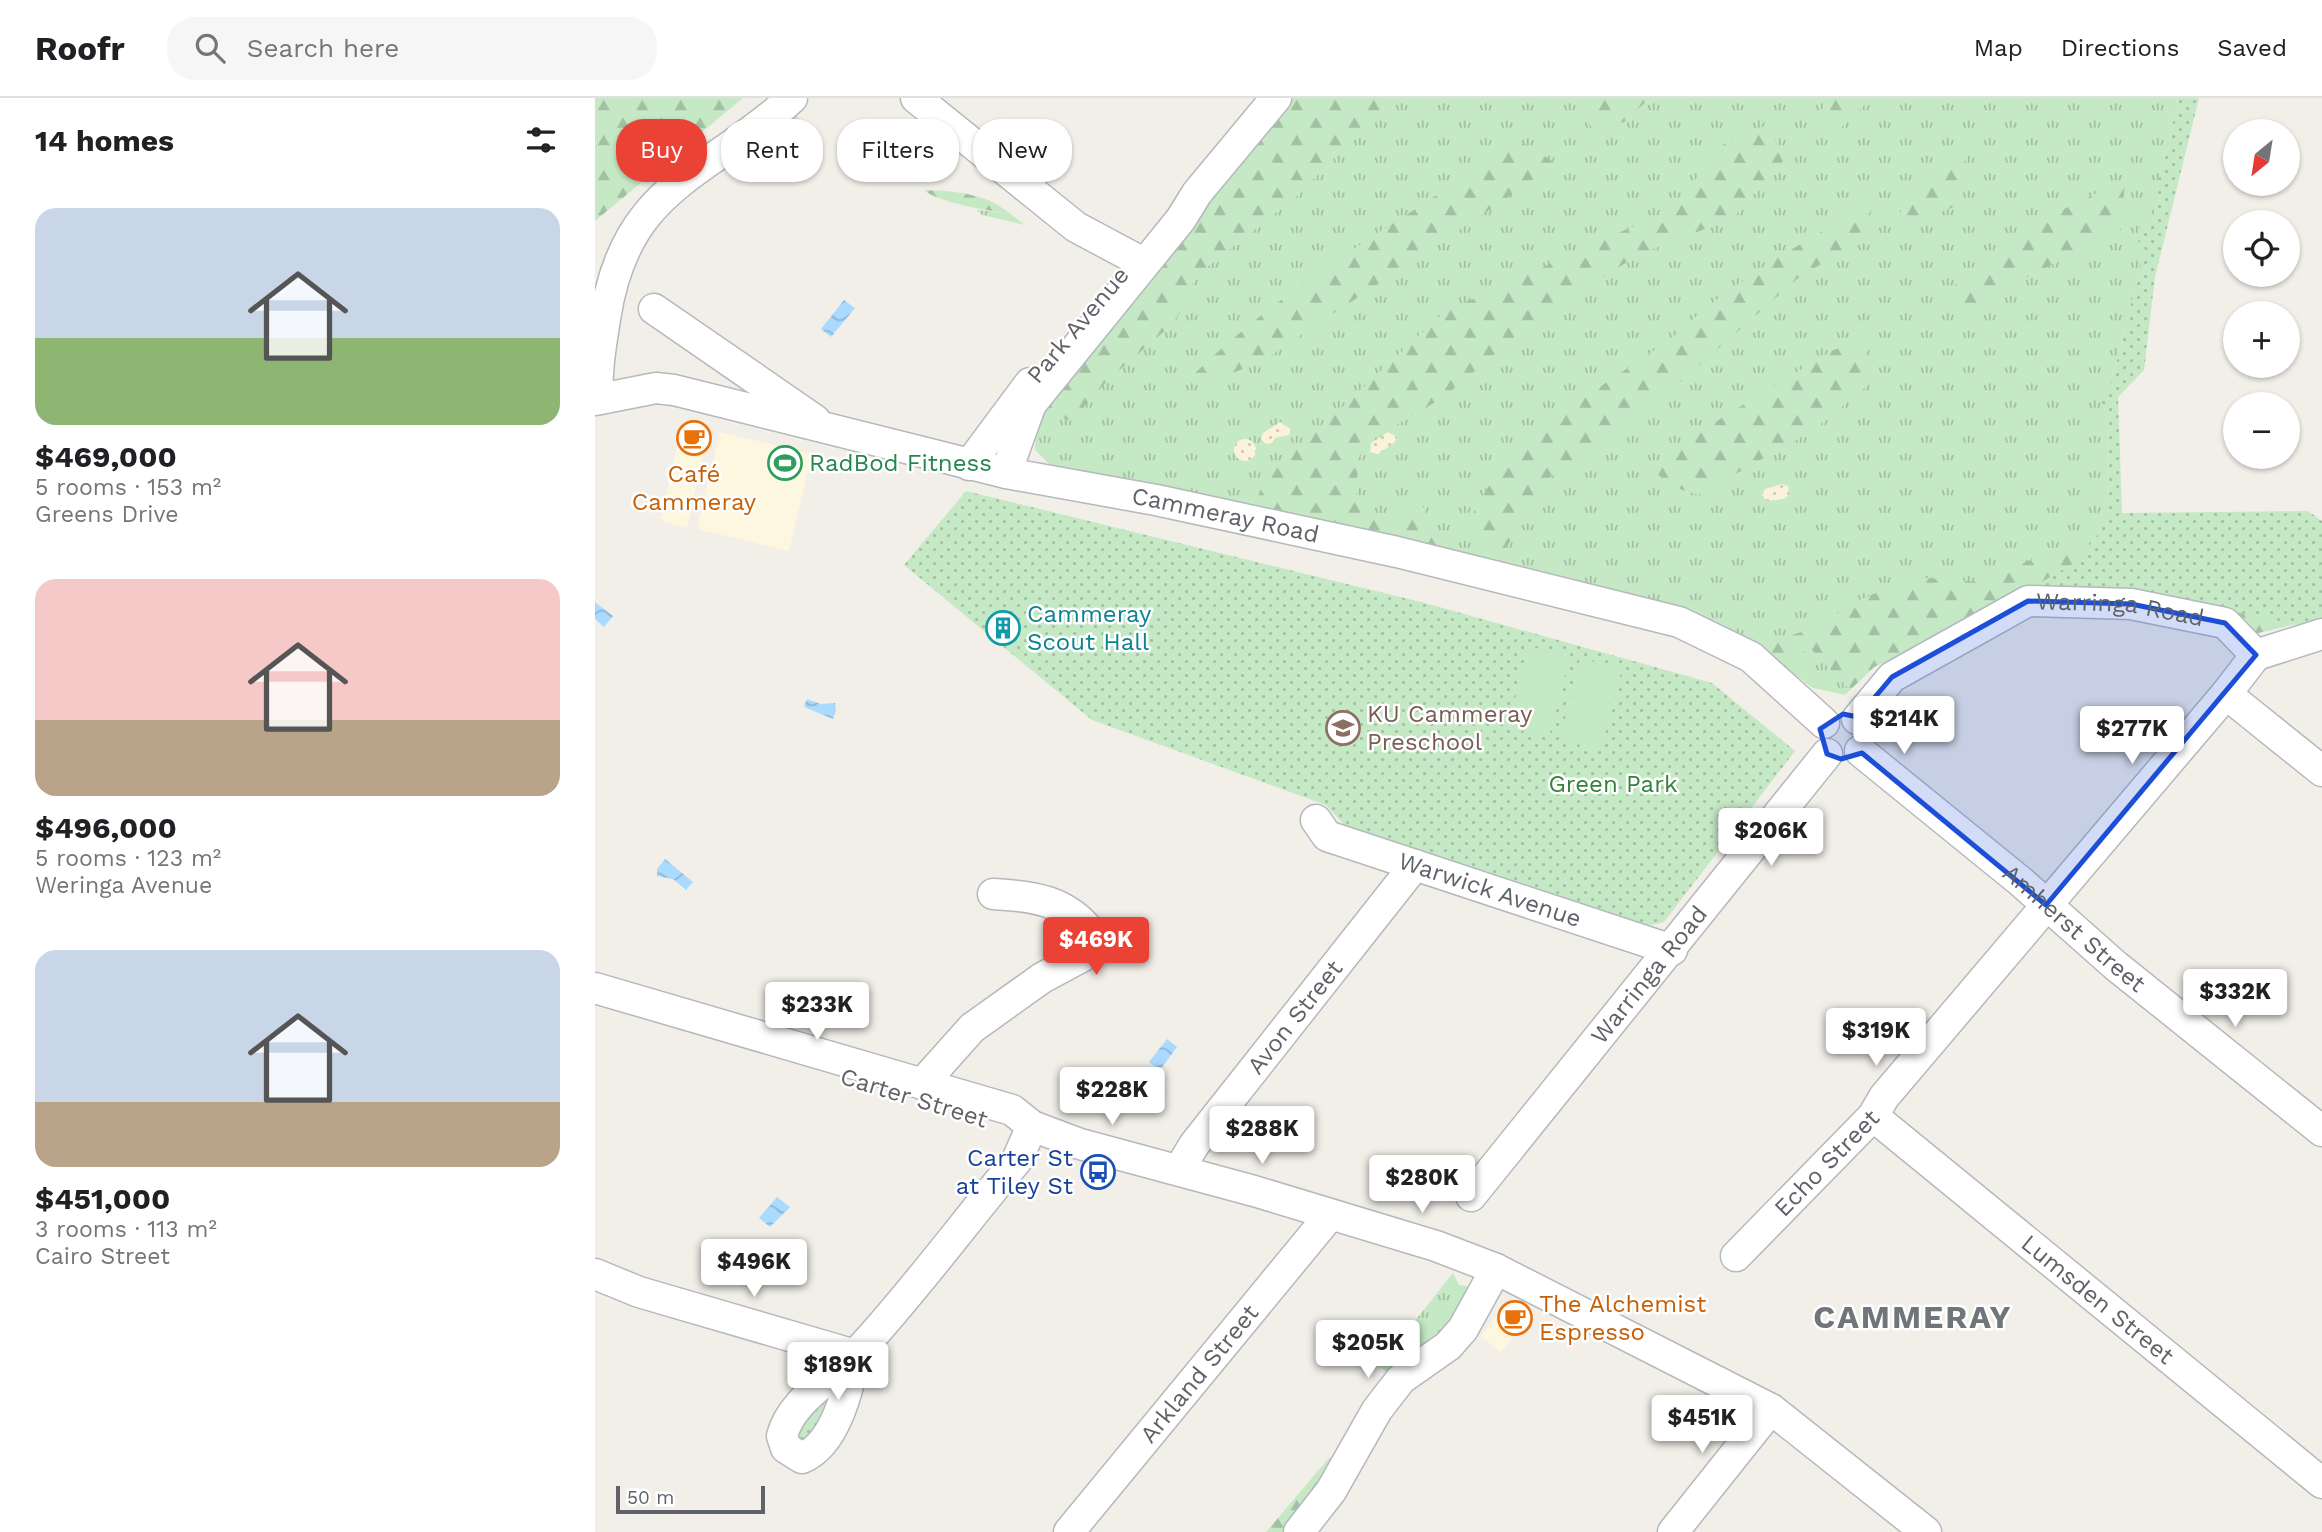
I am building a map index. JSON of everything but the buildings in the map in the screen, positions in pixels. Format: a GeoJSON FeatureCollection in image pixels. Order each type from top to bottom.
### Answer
{"type":"FeatureCollection","features":[{"type":"Feature","properties":{"kind":"street"},"geometry":{"type":"LineString","coordinates":[[596,399],[602,286],[636,227],[656,203],[792,98]]}},
{"type":"Feature","properties":{"kind":"street"},"geometry":{"type":"LineString","coordinates":[[916,98],[1076,227],[1134,258]]}},
{"type":"Feature","properties":{"kind":"street","name":"Park Avenue"},"geometry":{"type":"LineString","coordinates":[[969,465],[1006,412],[1134,258],[1197,193],[1276,98]]}},
{"type":"Feature","properties":{"kind":"street","name":"Park Avenue"},"geometry":{"type":"LineString","coordinates":[[1006,473],[1031,404],[1181,219],[1197,193]]}},
{"type":"Feature","properties":{"kind":"street"},"geometry":{"type":"LineString","coordinates":[[654,309],[755,376],[826,429]]}},
{"type":"Feature","properties":{"kind":"street"},"geometry":{"type":"LineString","coordinates":[[746,408],[755,376]]}},
{"type":"Feature","properties":{"kind":"street","name":"Cammeray Road"},"geometry":{"type":"LineString","coordinates":[[596,399],[656,388],[674,390],[969,465],[1156,500],[1384,549],[1679,622],[1751,657],[1824,723]]}},
{"type":"Feature","properties":{"kind":"street","name":"Warringa Road"},"geometry":{"type":"LineString","coordinates":[[1857,719],[1892,677],[2028,601],[2131,604],[2225,623],[2256,655]]}},
{"type":"Feature","properties":{"kind":"street"},"geometry":{"type":"LineString","coordinates":[[2256,655],[2322,634]]}},
{"type":"Feature","properties":{"kind":"street","name":"Echo Street"},"geometry":{"type":"LineString","coordinates":[[1736,1256],[1873,1116],[1884,1097],[2226,694],[2256,655]]}},
{"type":"Feature","properties":{"kind":"street"},"geometry":{"type":"LineString","coordinates":[[2226,694],[2322,771]]}},
{"type":"Feature","properties":{"kind":"street"},"geometry":{"type":"LineString","coordinates":[[1836,714],[1857,719],[1865,731],[1860,751],[1848,759],[1828,754],[1820,743],[1824,723],[1836,714]]}},
{"type":"Feature","properties":{"kind":"street","name":"Amherst Street"},"geometry":{"type":"LineString","coordinates":[[1860,751],[2322,1131]]}},
{"type":"Feature","properties":{"kind":"street","name":"Warringa Road"},"geometry":{"type":"LineString","coordinates":[[1471,1196],[1828,754]]}},
{"type":"Feature","properties":{"kind":"street","name":"Warwick Avenue"},"geometry":{"type":"LineString","coordinates":[[1315,820],[1327,836],[1672,950]]}},
{"type":"Feature","properties":{"kind":"street","name":"Avon Street"},"geometry":{"type":"LineString","coordinates":[[1179,1170],[1194,1144],[1415,865]]}},
{"type":"Feature","properties":{"kind":"street"},"geometry":{"type":"LineString","coordinates":[[922,1084],[972,1028],[1042,978],[1083,956],[1090,947],[1092,934],[1084,923],[1056,905],[1035,896],[993,894]]}},
{"type":"Feature","properties":{"kind":"street","name":"Carter Street"},"geometry":{"type":"LineString","coordinates":[[595,988],[1012,1110],[1032,1126],[1080,1144],[1179,1170],[1436,1246],[1496,1269],[1771,1409],[1926,1532]]}},
{"type":"Feature","properties":{"kind":"street","name":"Carter Street"},"geometry":{"type":"LineString","coordinates":[[595,1003],[1006,1126],[1032,1126]]}},
{"type":"Feature","properties":{"kind":"street","name":"Lumsden Street"},"geometry":{"type":"LineString","coordinates":[[1873,1116],[2322,1483]]}},
{"type":"Feature","properties":{"kind":"street"},"geometry":{"type":"LineString","coordinates":[[595,1274],[639,1292],[855,1355],[1017,1160],[1032,1126]]}},
{"type":"Feature","properties":{"kind":"street","name":"Arkland Street"},"geometry":{"type":"LineString","coordinates":[[1069,1532],[1330,1215]]}},
{"type":"Feature","properties":{"kind":"street"},"geometry":{"type":"LineString","coordinates":[[1299,1532],[1331,1491],[1377,1410],[1401,1379],[1448,1346],[1463,1329],[1496,1269]]}},
{"type":"Feature","properties":{"kind":"street"},"geometry":{"type":"LineString","coordinates":[[595,1293],[639,1292]]}},
{"type":"Feature","properties":{"kind":"street"},"geometry":{"type":"LineString","coordinates":[[1672,1532],[1771,1409]]}},
{"type":"Feature","properties":{"kind":"highlighted area"},"geometry":{"type":"Polygon","coordinates":[[[2028,601],[2131,604],[2225,623],[2256,655],[2046,905],[1862,753],[1841,759],[1827,754],[1820,729],[1843,714],[1858,717],[1892,677],[2028,601]]]}},
{"type":"Feature","properties":{"kind":"shaded area"},"geometry":{"type":"Polygon","coordinates":[[[683,423],[709,429],[687,528],[662,521],[661,517],[683,423]]]}},
{"type":"Feature","properties":{"kind":"shaded area"},"geometry":{"type":"Polygon","coordinates":[[[720,432],[812,454],[789,551],[697,529],[720,432]]]}},
{"type":"Feature","properties":{"kind":"shaded area"},"geometry":{"type":"Polygon","coordinates":[[[1507,1303],[1532,1314],[1501,1352],[1481,1336],[1507,1303]]]}},
{"type":"Feature","properties":{"kind":"green space"},"geometry":{"type":"Polygon","coordinates":[[[595,98],[743,98],[707,128],[707,119],[616,119],[616,182],[642,182],[595,221],[595,98]]]}},
{"type":"Feature","properties":{"kind":"green space"},"geometry":{"type":"Polygon","coordinates":[[[1294,98],[2176,98],[2178,103],[2156,190],[2160,195],[2152,220],[2140,227],[2138,239],[2145,249],[2112,381],[2100,395],[2100,403],[2108,411],[2109,519],[2079,560],[2021,594],[1874,667],[1845,695],[1813,688],[1755,645],[1694,614],[1082,471],[1053,468],[1035,450],[1037,408],[1294,98]]]}},
{"type":"Feature","properties":{"kind":"green space"},"geometry":{"type":"Polygon","coordinates":[[[1294,98],[1394,98],[1298,195],[1196,276],[1176,321],[1109,379],[1071,421],[1037,408],[1294,98]]]}},
{"type":"Feature","properties":{"kind":"green space"},"geometry":{"type":"Polygon","coordinates":[[[1595,98],[1650,98],[1624,122],[1590,131],[1588,104],[1595,98]]]}},
{"type":"Feature","properties":{"kind":"green space"},"geometry":{"type":"Polygon","coordinates":[[[1832,98],[1872,98],[1829,139],[1818,113],[1832,98]]]}},
{"type":"Feature","properties":{"kind":"green space"},"geometry":{"type":"Polygon","coordinates":[[[2176,98],[2199,98],[2155,277],[2144,370],[2118,397],[2122,513],[2308,511],[2322,521],[2322,619],[2299,625],[2130,591],[2021,594],[2079,560],[2109,519],[2108,411],[2100,403],[2100,395],[2112,381],[2145,249],[2137,239],[2140,226],[2152,220],[2160,196],[2156,190],[2178,103],[2176,98]]]}},
{"type":"Feature","properties":{"kind":"green space"},"geometry":{"type":"Polygon","coordinates":[[[1769,124],[1783,161],[1733,218],[1640,254],[1536,319],[1444,397],[1364,444],[1358,461],[1356,501],[1374,515],[1387,520],[1402,517],[1422,505],[1445,548],[1383,541],[1253,508],[1265,479],[1444,312],[1676,207],[1718,147],[1769,124]]]}},
{"type":"Feature","properties":{"kind":"green space"},"geometry":{"type":"Polygon","coordinates":[[[1512,136],[1554,162],[1503,201],[1262,361],[1206,384],[1195,373],[1293,291],[1456,182],[1512,136]]]}},
{"type":"Feature","properties":{"kind":"green space"},"geometry":{"type":"Polygon","coordinates":[[[1966,152],[1959,205],[1898,229],[1904,190],[1966,152]]]}},
{"type":"Feature","properties":{"kind":"green space"},"geometry":{"type":"Polygon","coordinates":[[[2125,179],[2121,230],[1996,293],[1956,317],[1952,287],[2064,209],[2125,179]]]}},
{"type":"Feature","properties":{"kind":"green space"},"geometry":{"type":"Polygon","coordinates":[[[924,190],[958,192],[980,197],[1009,213],[952,202],[924,190]]]}},
{"type":"Feature","properties":{"kind":"green space"},"geometry":{"type":"Polygon","coordinates":[[[1873,202],[1866,236],[1797,279],[1649,410],[1574,464],[1543,481],[1503,554],[1478,546],[1467,528],[1482,497],[1502,469],[1525,444],[1552,421],[1672,337],[1734,287],[1873,202]]]}},
{"type":"Feature","properties":{"kind":"green space"},"geometry":{"type":"Polygon","coordinates":[[[977,210],[1009,213],[1025,225],[982,215],[977,210]]]}},
{"type":"Feature","properties":{"kind":"green space"},"geometry":{"type":"Polygon","coordinates":[[[1865,338],[1868,385],[1812,431],[1698,495],[1668,485],[1652,468],[1678,445],[1831,351],[1865,338]]]}},
{"type":"Feature","properties":{"kind":"green space","name":"Green Park"},"geometry":{"type":"Polygon","coordinates":[[[966,491],[1425,603],[1712,683],[1795,751],[1664,922],[1647,926],[1349,830],[1326,805],[1092,720],[904,565],[966,491]]]}},
{"type":"Feature","properties":{"kind":"green space"},"geometry":{"type":"Polygon","coordinates":[[[2218,526],[2322,618],[2250,635],[2021,594],[1874,667],[1850,690],[1812,650],[1774,660],[1763,644],[1821,626],[1850,604],[1914,577],[1978,582],[2033,559],[2218,526]]]}},
{"type":"Feature","properties":{"kind":"green space"},"geometry":{"type":"Polygon","coordinates":[[[1528,646],[1570,656],[1549,737],[1508,727],[1528,646]]]}},
{"type":"Feature","properties":{"kind":"green space"},"geometry":{"type":"Polygon","coordinates":[[[1580,658],[1622,669],[1601,750],[1560,740],[1580,658]]]}},
{"type":"Feature","properties":{"kind":"green space"},"geometry":{"type":"Polygon","coordinates":[[[1453,1273],[1459,1285],[1467,1286],[1467,1299],[1461,1312],[1426,1348],[1389,1374],[1379,1366],[1453,1273]]]}},
{"type":"Feature","properties":{"kind":"green space"},"geometry":{"type":"Polygon","coordinates":[[[819,1390],[839,1406],[810,1452],[787,1432],[819,1390]]]}},
{"type":"Feature","properties":{"kind":"green space"},"geometry":{"type":"Polygon","coordinates":[[[1340,1456],[1288,1532],[1266,1532],[1329,1458],[1340,1456]]]}},
{"type":"Feature","properties":{"kind":"sand"},"geometry":{"type":"Polygon","coordinates":[[[1280,422],[1291,429],[1289,435],[1275,438],[1272,443],[1266,444],[1261,439],[1263,433],[1280,422]]]}},
{"type":"Feature","properties":{"kind":"sand"},"geometry":{"type":"Polygon","coordinates":[[[1388,432],[1397,437],[1395,442],[1378,454],[1370,452],[1371,443],[1388,432]]]}},
{"type":"Feature","properties":{"kind":"sand"},"geometry":{"type":"Polygon","coordinates":[[[1245,439],[1253,442],[1256,450],[1253,458],[1245,461],[1237,458],[1234,450],[1237,442],[1245,439]]]}},
{"type":"Feature","properties":{"kind":"sand"},"geometry":{"type":"Polygon","coordinates":[[[1782,484],[1788,486],[1789,495],[1784,499],[1767,501],[1762,495],[1765,489],[1782,484]]]}},
{"type":"Feature","properties":{"kind":"water"},"geometry":{"type":"Polygon","coordinates":[[[844,300],[855,308],[831,337],[821,329],[844,300]]]}},
{"type":"Feature","properties":{"kind":"water"},"geometry":{"type":"Polygon","coordinates":[[[595,602],[613,616],[604,627],[595,619],[595,602]]]}},
{"type":"Feature","properties":{"kind":"water"},"geometry":{"type":"Polygon","coordinates":[[[807,699],[821,704],[835,703],[833,719],[804,707],[807,699]]]}},
{"type":"Feature","properties":{"kind":"water"},"geometry":{"type":"Polygon","coordinates":[[[665,859],[693,882],[686,890],[673,879],[657,876],[657,869],[665,859]]]}},
{"type":"Feature","properties":{"kind":"water"},"geometry":{"type":"Polygon","coordinates":[[[1167,1039],[1177,1047],[1160,1070],[1149,1062],[1167,1039]]]}},
{"type":"Feature","properties":{"kind":"water"},"geometry":{"type":"Polygon","coordinates":[[[777,1197],[790,1207],[770,1227],[759,1218],[777,1197]]]}},
{"type":"Feature","properties":{"kind":"place","name":"Café Cammeray"},"geometry":{"type":"Point","coordinates":[694,438]}},
{"type":"Feature","properties":{"kind":"place","name":"RadBod Fitness"},"geometry":{"type":"Point","coordinates":[785,463]}},
{"type":"Feature","properties":{"kind":"place","name":"Cammeray Scout Hall"},"geometry":{"type":"Point","coordinates":[1003,628]}},
{"type":"Feature","properties":{"kind":"place","name":"KU Cammeray Preschool"},"geometry":{"type":"Point","coordinates":[1343,728]}},
{"type":"Feature","properties":{"kind":"place","name":"Carter St at Tiley St"},"geometry":{"type":"Point","coordinates":[1098,1172]}},
{"type":"Feature","properties":{"kind":"place","name":"The Alchemist Espresso"},"geometry":{"type":"Point","coordinates":[1515,1318]}},
{"type":"Feature","properties":{"kind":"district","name":"CAMMERAY"},"geometry":{"type":"Point","coordinates":[1913,1317]}}]}
